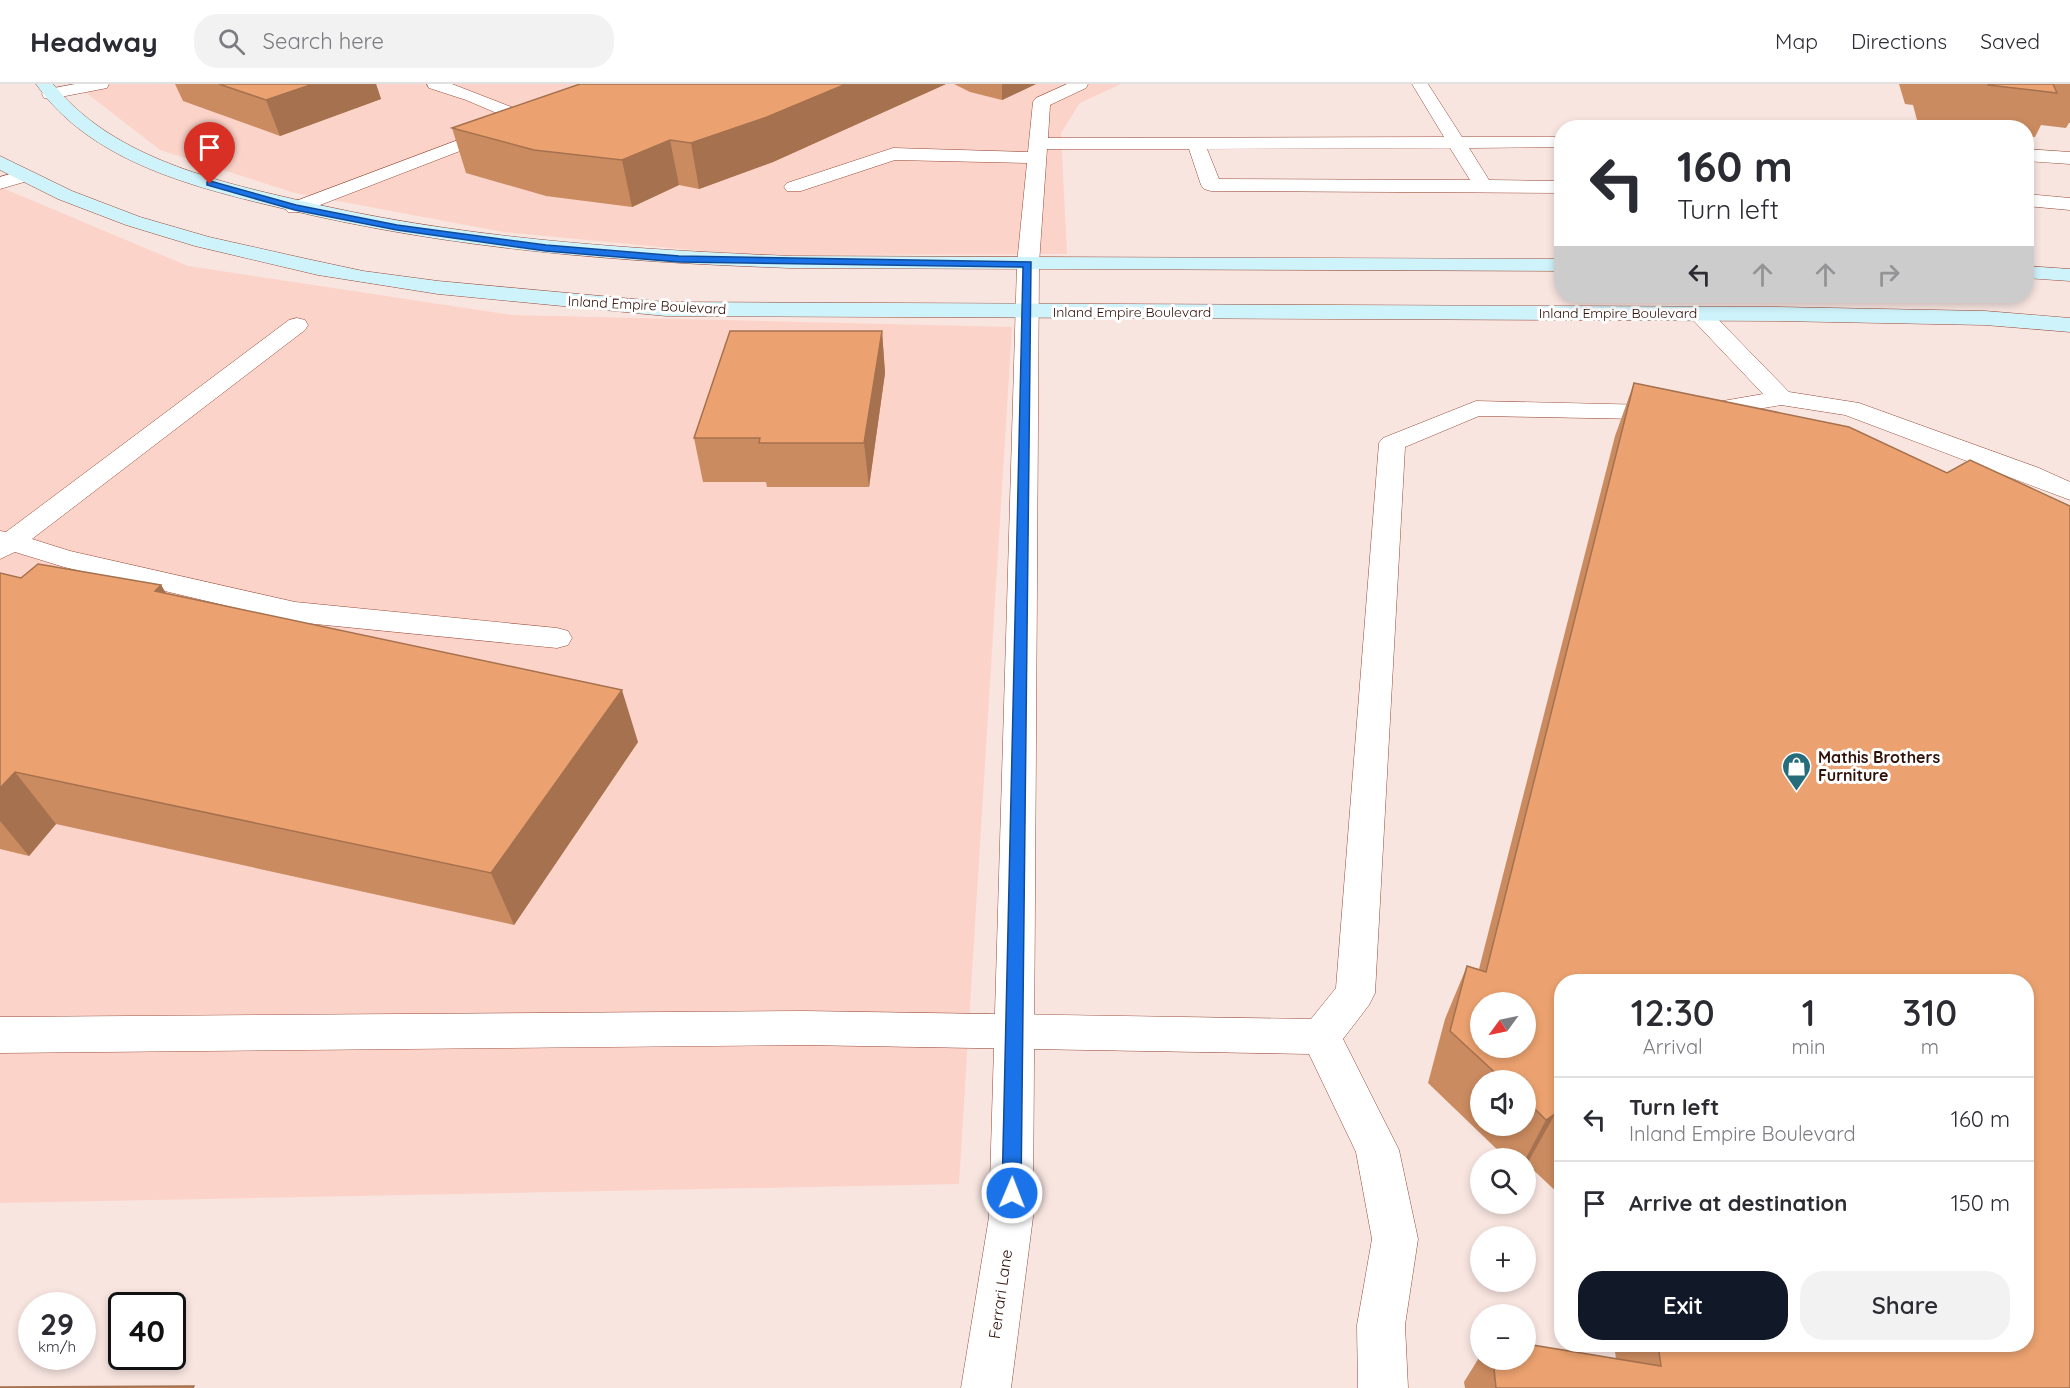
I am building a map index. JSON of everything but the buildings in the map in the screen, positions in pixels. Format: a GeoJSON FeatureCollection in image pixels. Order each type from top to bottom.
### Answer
{"type":"FeatureCollection","features":[{"type":"Feature","properties":{"kind":"main road"},"geometry":{"type":"LineString","coordinates":[[47,89],[66,112],[122,148],[189,178],[295,208],[417,231],[546,248],[679,259],[1028,264],[1554,265]]}},
{"type":"Feature","properties":{"kind":"main road","name":"Inland Empire Boulevard"},"geometry":{"type":"LineString","coordinates":[[0,162],[24,176],[97,209],[212,245],[361,277],[495,294],[666,309],[1700,314],[1985,318],[2070,324]]}},
{"type":"Feature","properties":{"kind":"main road"},"geometry":{"type":"LineString","coordinates":[[2034,273],[2070,275]]}},
{"type":"Feature","properties":{"kind":"street"},"geometry":{"type":"LineString","coordinates":[[47,89],[101,84]]}},
{"type":"Feature","properties":{"kind":"street"},"geometry":{"type":"LineString","coordinates":[[435,84],[472,96],[526,119]]}},
{"type":"Feature","properties":{"kind":"street","name":"Ferrari Lane"},"geometry":{"type":"LineString","coordinates":[[986,1388],[1011,1217],[1028,264],[1042,102],[1080,84]]}},
{"type":"Feature","properties":{"kind":"street"},"geometry":{"type":"LineString","coordinates":[[1420,84],[1483,186]]}},
{"type":"Feature","properties":{"kind":"street"},"geometry":{"type":"LineString","coordinates":[[295,208],[548,111]]}},
{"type":"Feature","properties":{"kind":"street"},"geometry":{"type":"LineString","coordinates":[[794,187],[893,154],[1037,151],[1196,143],[1554,142]]}},
{"type":"Feature","properties":{"kind":"street"},"geometry":{"type":"LineString","coordinates":[[1196,143],[1211,185],[1554,187]]}},
{"type":"Feature","properties":{"kind":"street"},"geometry":{"type":"LineString","coordinates":[[2034,156],[2070,158]]}},
{"type":"Feature","properties":{"kind":"street"},"geometry":{"type":"LineString","coordinates":[[0,183],[24,176]]}},
{"type":"Feature","properties":{"kind":"street"},"geometry":{"type":"LineString","coordinates":[[2034,201],[2070,204]]}},
{"type":"Feature","properties":{"kind":"street"},"geometry":{"type":"LineString","coordinates":[[1700,314],[1781,398]]}},
{"type":"Feature","properties":{"kind":"street"},"geometry":{"type":"LineString","coordinates":[[3,544],[297,325]]}},
{"type":"Feature","properties":{"kind":"street"},"geometry":{"type":"LineString","coordinates":[[1321,1037],[1355,993],[1392,442],[1476,408],[1694,413],[1781,398],[1850,408],[2030,474],[2070,492]]}},
{"type":"Feature","properties":{"kind":"street"},"geometry":{"type":"LineString","coordinates":[[3,544],[294,612],[557,638]]}},
{"type":"Feature","properties":{"kind":"street"},"geometry":{"type":"LineString","coordinates":[[0,1035],[804,1028],[1321,1037]]}},
{"type":"Feature","properties":{"kind":"street"},"geometry":{"type":"LineString","coordinates":[[1321,1037],[1377,1150],[1395,1239],[1382,1325],[1383,1388]]}},
{"type":"Feature","properties":{"kind":"shaded area"},"geometry":{"type":"Polygon","coordinates":[[[75,84],[1121,84],[1080,103],[1061,133],[1067,254],[745,255],[503,232],[295,193],[160,150],[75,84]]]}},
{"type":"Feature","properties":{"kind":"shaded area"},"geometry":{"type":"Polygon","coordinates":[[[0,187],[188,266],[512,315],[1012,327],[959,1184],[0,1203],[0,187]]]}},
{"type":"Feature","properties":{"kind":"place","name":"Mathis Brothers Furniture"},"geometry":{"type":"Point","coordinates":[1797,792]}},
{"type":"Feature","properties":{"kind":"route"},"geometry":{"type":"LineString","coordinates":[[210,184],[295,208],[397,228],[546,248],[679,259],[1028,264],[1012,1193]]}}]}
